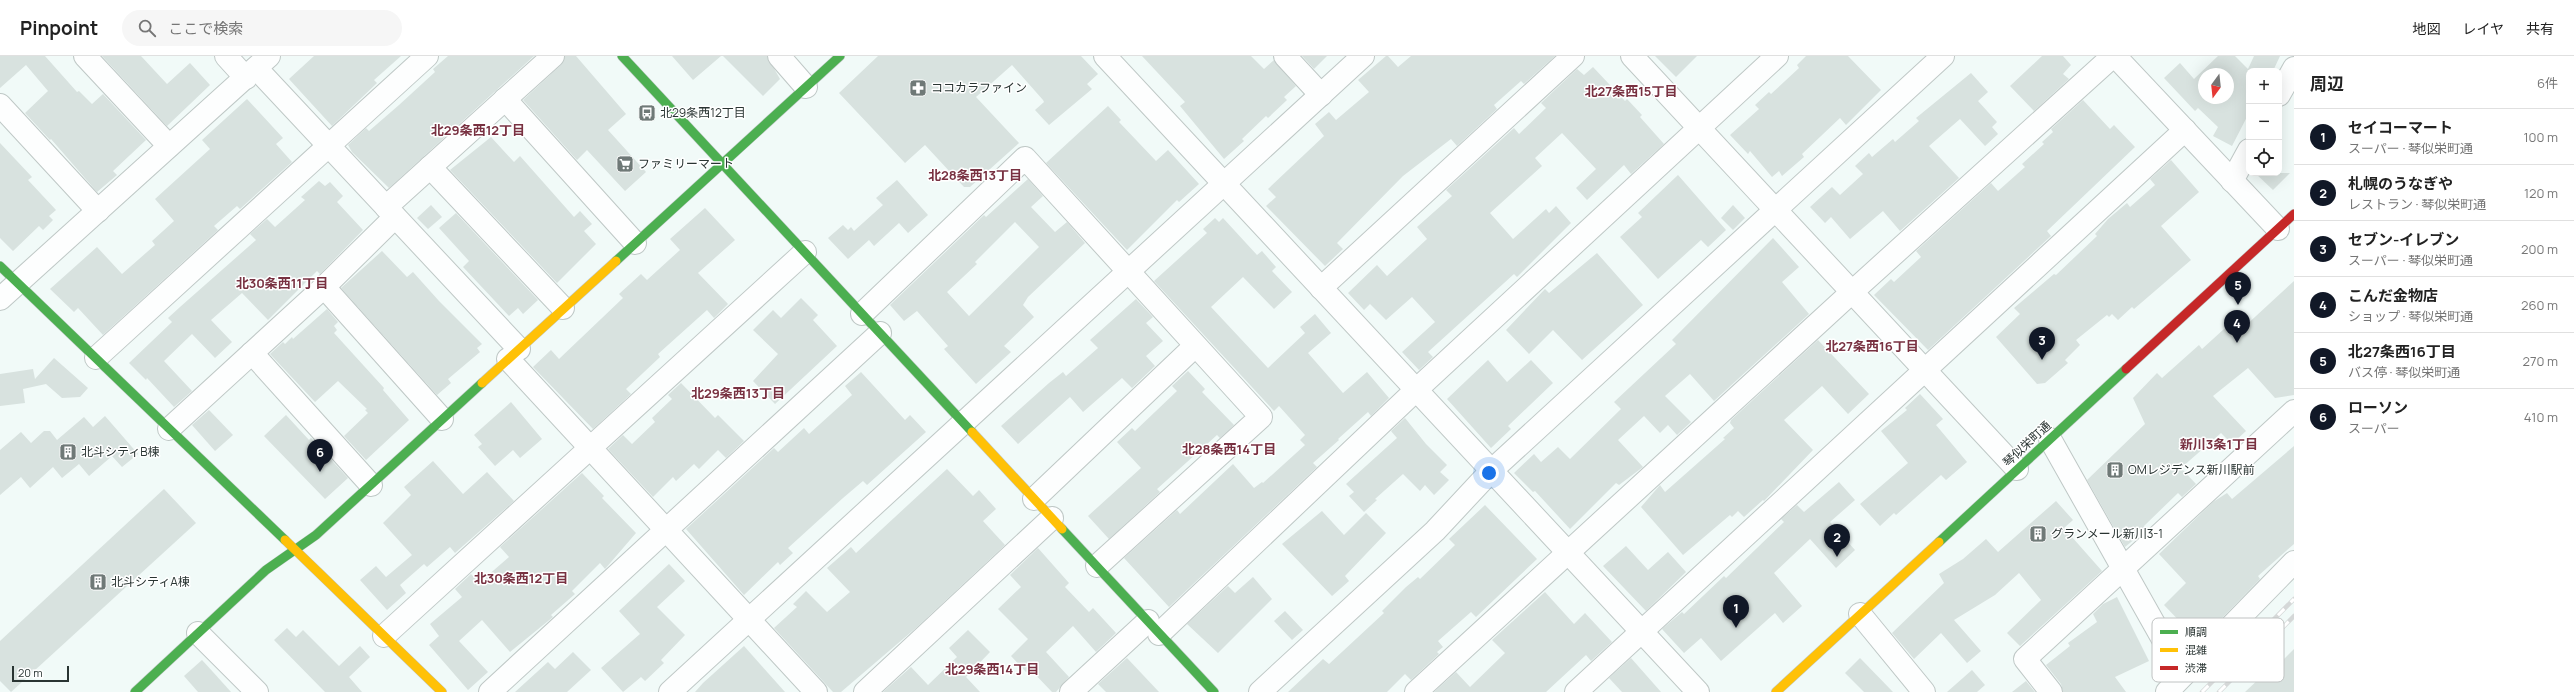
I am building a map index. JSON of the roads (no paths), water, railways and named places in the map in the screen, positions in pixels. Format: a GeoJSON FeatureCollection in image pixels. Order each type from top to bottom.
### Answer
{"type":"FeatureCollection","features":[{"type":"Feature","properties":{"kind":"street"},"geometry":{"type":"LineString","coordinates":[[85,56],[169,146]]}},
{"type":"Feature","properties":{"kind":"street"},"geometry":{"type":"LineString","coordinates":[[226,56],[257,67],[390,212],[513,354],[590,449],[816,692]]}},
{"type":"Feature","properties":{"kind":"street"},"geometry":{"type":"LineString","coordinates":[[96,358],[427,56]]}},
{"type":"Feature","properties":{"kind":"street"},"geometry":{"type":"LineString","coordinates":[[169,428],[324,287],[430,167],[553,56]]}},
{"type":"Feature","properties":{"kind":"street"},"geometry":{"type":"LineString","coordinates":[[622,56],[1214,692]]}},
{"type":"Feature","properties":{"kind":"street"},"geometry":{"type":"LineString","coordinates":[[779,56],[806,87]]}},
{"type":"Feature","properties":{"kind":"street"},"geometry":{"type":"LineString","coordinates":[[135,692],[266,570],[316,535],[840,56]]}},
{"type":"Feature","properties":{"kind":"street"},"geometry":{"type":"LineString","coordinates":[[1105,56],[1698,692]]}},
{"type":"Feature","properties":{"kind":"street"},"geometry":{"type":"LineString","coordinates":[[1284,56],[1321,95]]}},
{"type":"Feature","properties":{"kind":"street"},"geometry":{"type":"LineString","coordinates":[[670,692],[1364,56]]}},
{"type":"Feature","properties":{"kind":"street"},"geometry":{"type":"LineString","coordinates":[[1321,288],[1573,56]]}},
{"type":"Feature","properties":{"kind":"street"},"geometry":{"type":"LineString","coordinates":[[1632,56],[2017,469]]}},
{"type":"Feature","properties":{"kind":"street"},"geometry":{"type":"LineString","coordinates":[[1071,692],[1154,627],[1416,390],[1777,56]]}},
{"type":"Feature","properties":{"kind":"street"},"geometry":{"type":"LineString","coordinates":[[1260,692],[1435,530],[1491,471],[1943,56]]}},
{"type":"Feature","properties":{"kind":"street"},"geometry":{"type":"LineString","coordinates":[[1416,692],[1569,554],[1852,292],[2114,56],[2278,229]]}},
{"type":"Feature","properties":{"kind":"street"},"geometry":{"type":"LineString","coordinates":[[0,299],[257,67]]}},
{"type":"Feature","properties":{"kind":"street"},"geometry":{"type":"LineString","coordinates":[[2282,90],[2294,68]]}},
{"type":"Feature","properties":{"kind":"street"},"geometry":{"type":"LineString","coordinates":[[505,100],[635,243]]}},
{"type":"Feature","properties":{"kind":"street"},"geometry":{"type":"LineString","coordinates":[[0,105],[98,211]]}},
{"type":"Feature","properties":{"kind":"street"},"geometry":{"type":"LineString","coordinates":[[1576,692],[2185,130]]}},
{"type":"Feature","properties":{"kind":"street"},"geometry":{"type":"LineString","coordinates":[[2232,181],[2246,155]]}},
{"type":"Feature","properties":{"kind":"street"},"geometry":{"type":"LineString","coordinates":[[862,314],[1025,158],[1129,271],[1195,346],[1261,416],[1097,566]]}},
{"type":"Feature","properties":{"kind":"street"},"geometry":{"type":"LineString","coordinates":[[430,167],[563,308]]}},
{"type":"Feature","properties":{"kind":"street","name":"琴似栄町通"},"geometry":{"type":"LineString","coordinates":[[1776,692],[2294,214]]}},
{"type":"Feature","properties":{"kind":"street"},"geometry":{"type":"LineString","coordinates":[[384,636],[804,252]]}},
{"type":"Feature","properties":{"kind":"street"},"geometry":{"type":"LineString","coordinates":[[0,266],[442,692]]}},
{"type":"Feature","properties":{"kind":"street"},"geometry":{"type":"LineString","coordinates":[[324,287],[442,419]]}},
{"type":"Feature","properties":{"kind":"street"},"geometry":{"type":"LineString","coordinates":[[490,692],[665,529],[880,333]]}},
{"type":"Feature","properties":{"kind":"street"},"geometry":{"type":"LineString","coordinates":[[1034,499],[1195,346]]}},
{"type":"Feature","properties":{"kind":"street"},"geometry":{"type":"LineString","coordinates":[[252,353],[371,485]]}},
{"type":"Feature","properties":{"kind":"street"},"geometry":{"type":"LineString","coordinates":[[2051,692],[2025,658],[2122,567],[2294,411]]}},
{"type":"Feature","properties":{"kind":"street"},"geometry":{"type":"LineString","coordinates":[[2050,439],[2152,621]]}},
{"type":"Feature","properties":{"kind":"street"},"geometry":{"type":"LineString","coordinates":[[866,692],[1052,518]]}},
{"type":"Feature","properties":{"kind":"street"},"geometry":{"type":"LineString","coordinates":[[2239,618],[2294,562]]}},
{"type":"Feature","properties":{"kind":"street"},"geometry":{"type":"LineString","coordinates":[[1860,614],[1924,692]]}},
{"type":"Feature","properties":{"kind":"street"},"geometry":{"type":"LineString","coordinates":[[198,633],[257,692]]}},
{"type":"Feature","properties":{"kind":"street"},"geometry":{"type":"LineString","coordinates":[[2166,692],[2177,682]]}},
{"type":"Feature","properties":{"kind":"railway"},"geometry":{"type":"LineString","coordinates":[[2275,618],[2294,599]]}},
{"type":"Feature","properties":{"kind":"railway"},"geometry":{"type":"LineString","coordinates":[[2284,626],[2294,616]]}},
{"type":"Feature","properties":{"kind":"railway"},"geometry":{"type":"LineString","coordinates":[[2202,692],[2212,682]]}},
{"type":"Feature","properties":{"kind":"railway"},"geometry":{"type":"LineString","coordinates":[[2219,692],[2229,682]]}},
{"type":"Feature","properties":{"kind":"place","name":"ココカラファイン"},"geometry":{"type":"Point","coordinates":[918,88]}},
{"type":"Feature","properties":{"kind":"place","name":"北29条西12丁目"},"geometry":{"type":"Point","coordinates":[647,113]}},
{"type":"Feature","properties":{"kind":"place","name":"ファミリーマート"},"geometry":{"type":"Point","coordinates":[625,164]}},
{"type":"Feature","properties":{"kind":"place","name":"北27条西16丁目"},"geometry":{"type":"Point","coordinates":[2238,305]}},
{"type":"Feature","properties":{"kind":"place","name":"こんだ金物店"},"geometry":{"type":"Point","coordinates":[2237,343]}},
{"type":"Feature","properties":{"kind":"place","name":"セブン-イレブン"},"geometry":{"type":"Point","coordinates":[2042,360]}},
{"type":"Feature","properties":{"kind":"place","name":"北斗シティB棟"},"geometry":{"type":"Point","coordinates":[68,452]}},
{"type":"Feature","properties":{"kind":"place","name":"OMレジデンス新川駅前"},"geometry":{"type":"Point","coordinates":[2115,470]}},
{"type":"Feature","properties":{"kind":"place","name":"ローソン"},"geometry":{"type":"Point","coordinates":[320,472]}},
{"type":"Feature","properties":{"kind":"place","name":"グランメール新川3-1"},"geometry":{"type":"Point","coordinates":[2038,534]}},
{"type":"Feature","properties":{"kind":"place","name":"札幌のうなぎや"},"geometry":{"type":"Point","coordinates":[1837,557]}},
{"type":"Feature","properties":{"kind":"place","name":"北斗シティA棟"},"geometry":{"type":"Point","coordinates":[98,582]}},
{"type":"Feature","properties":{"kind":"place","name":"セイコーマート"},"geometry":{"type":"Point","coordinates":[1736,628]}},
{"type":"Feature","properties":{"kind":"district","name":"北27条西15丁目"},"geometry":{"type":"Point","coordinates":[1631,91]}},
{"type":"Feature","properties":{"kind":"district","name":"北29条西12丁目"},"geometry":{"type":"Point","coordinates":[478,130]}},
{"type":"Feature","properties":{"kind":"district","name":"北28条西13丁目"},"geometry":{"type":"Point","coordinates":[975,175]}},
{"type":"Feature","properties":{"kind":"district","name":"北30条西11丁目"},"geometry":{"type":"Point","coordinates":[282,283]}},
{"type":"Feature","properties":{"kind":"district","name":"北27条西16丁目"},"geometry":{"type":"Point","coordinates":[1872,346]}},
{"type":"Feature","properties":{"kind":"district","name":"北29条西13丁目"},"geometry":{"type":"Point","coordinates":[738,393]}},
{"type":"Feature","properties":{"kind":"district","name":"新川3条1丁目"},"geometry":{"type":"Point","coordinates":[2219,444]}},
{"type":"Feature","properties":{"kind":"district","name":"北28条西14丁目"},"geometry":{"type":"Point","coordinates":[1229,449]}},
{"type":"Feature","properties":{"kind":"district","name":"北30条西12丁目"},"geometry":{"type":"Point","coordinates":[521,578]}},
{"type":"Feature","properties":{"kind":"district","name":"北29条西14丁目"},"geometry":{"type":"Point","coordinates":[992,669]}}]}
